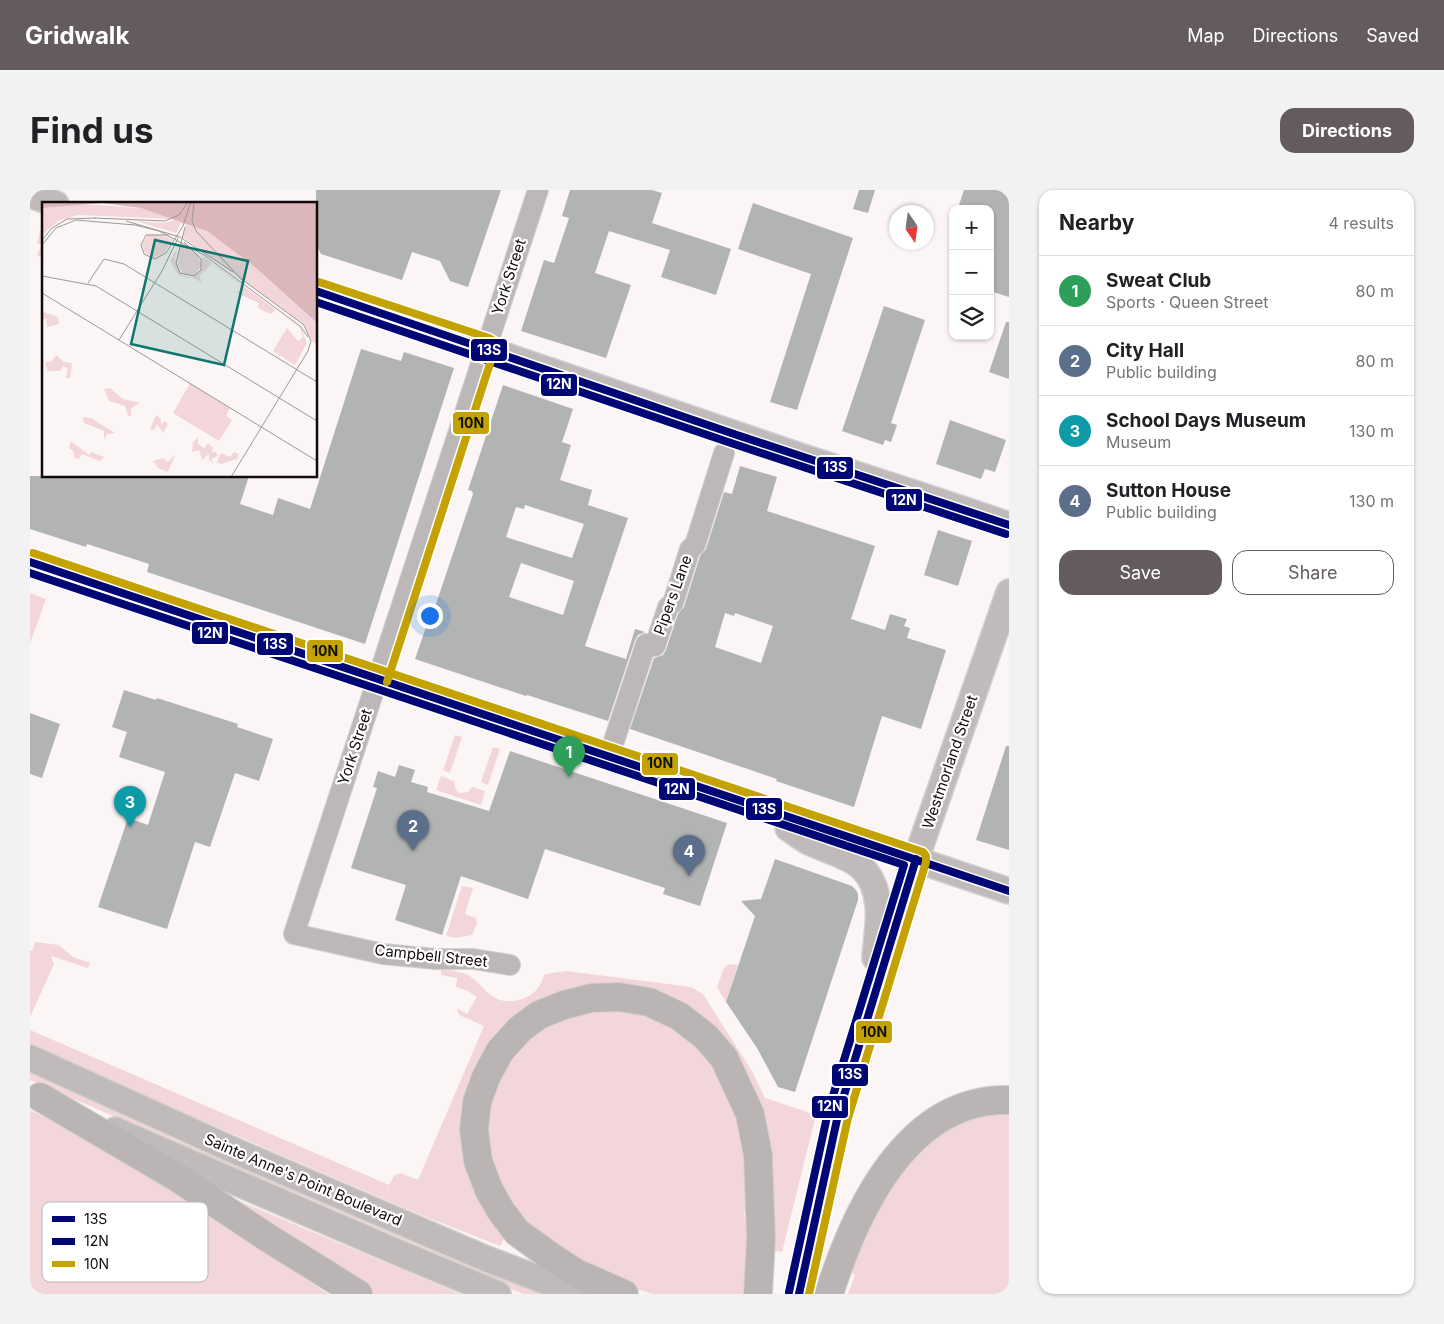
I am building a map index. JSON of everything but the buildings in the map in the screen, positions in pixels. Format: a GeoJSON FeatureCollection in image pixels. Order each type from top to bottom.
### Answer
{"type":"FeatureCollection","features":[{"type":"Feature","properties":{"kind":"highway"},"geometry":{"type":"LineString","coordinates":[[624,1294],[576,1273],[516,1232],[489,1190],[478,1161],[474,1130],[478,1102],[486,1077],[500,1051],[520,1029],[539,1015],[564,1005],[591,998],[619,997],[649,1002],[679,1016],[706,1037],[724,1058],[750,1114],[758,1155],[762,1238],[759,1282]]}},
{"type":"Feature","properties":{"kind":"highway"},"geometry":{"type":"LineString","coordinates":[[35,1095],[178,1178],[265,1236],[358,1294]]}},
{"type":"Feature","properties":{"kind":"highway"},"geometry":{"type":"LineString","coordinates":[[830,1290],[860,1217],[876,1185],[896,1157],[917,1134],[948,1114],[969,1105],[1000,1099],[1009,1100]]}},
{"type":"Feature","properties":{"kind":"main road"},"geometry":{"type":"LineString","coordinates":[[30,195],[50,202]]}},
{"type":"Feature","properties":{"kind":"main road"},"geometry":{"type":"LineString","coordinates":[[318,291],[794,454],[882,481],[1009,524]]}},
{"type":"Feature","properties":{"kind":"main road"},"geometry":{"type":"LineString","coordinates":[[30,562],[1009,891]]}},
{"type":"Feature","properties":{"kind":"main road","name":"Westmorland Street"},"geometry":{"type":"LineString","coordinates":[[800,1287],[838,1115],[873,996],[916,859],[1009,592]]}},
{"type":"Feature","properties":{"kind":"main road"},"geometry":{"type":"LineString","coordinates":[[768,809],[780,823],[807,841],[830,849],[857,863],[868,873],[878,906],[873,996]]}},
{"type":"Feature","properties":{"kind":"main road","name":"Sainte Anne's Point Boulevard"},"geometry":{"type":"LineString","coordinates":[[30,1058],[233,1150],[478,1255],[579,1294]]}},
{"type":"Feature","properties":{"kind":"main road","name":"Sainte Anne's Point Boulevard"},"geometry":{"type":"LineString","coordinates":[[35,1095],[498,1294]]}},
{"type":"Feature","properties":{"kind":"street","name":"York Street"},"geometry":{"type":"LineString","coordinates":[[294,934],[538,190]]}},
{"type":"Feature","properties":{"kind":"street","name":"Pipers Lane"},"geometry":{"type":"LineString","coordinates":[[609,756],[646,644],[654,646],[668,607],[673,603],[690,549],[695,545],[724,453]]}},
{"type":"Feature","properties":{"kind":"street","name":"Campbell Street"},"geometry":{"type":"LineString","coordinates":[[294,934],[383,954],[436,959],[473,959],[510,965]]}},
{"type":"Feature","properties":{"kind":"shaded area"},"geometry":{"type":"Polygon","coordinates":[[[40,231],[42,232],[42,257],[37,255],[41,246],[37,244],[40,231]]]}},
{"type":"Feature","properties":{"kind":"shaded area"},"geometry":{"type":"Polygon","coordinates":[[[30,593],[46,599],[30,643],[30,593]]]}},
{"type":"Feature","properties":{"kind":"shaded area"},"geometry":{"type":"Polygon","coordinates":[[[455,735],[462,737],[450,773],[443,770],[455,735]]]}},
{"type":"Feature","properties":{"kind":"shaded area"},"geometry":{"type":"Polygon","coordinates":[[[493,747],[500,749],[488,785],[481,782],[493,747]]]}},
{"type":"Feature","properties":{"kind":"shaded area"},"geometry":{"type":"Polygon","coordinates":[[[441,776],[454,781],[456,790],[459,793],[468,792],[472,787],[485,791],[481,805],[436,790],[441,776]]]}},
{"type":"Feature","properties":{"kind":"shaded area"},"geometry":{"type":"Polygon","coordinates":[[[462,886],[473,888],[465,914],[476,918],[477,923],[472,935],[455,938],[446,936],[462,886]]]}},
{"type":"Feature","properties":{"kind":"shaded area"},"geometry":{"type":"Polygon","coordinates":[[[35,942],[59,945],[73,957],[90,963],[88,968],[51,956],[54,964],[30,1017],[30,951],[32,951],[35,942]]]}},
{"type":"Feature","properties":{"kind":"shaded area"},"geometry":{"type":"Polygon","coordinates":[[[729,964],[738,965],[726,1002],[717,987],[724,968],[729,964]]]}},
{"type":"Feature","properties":{"kind":"shaded area"},"geometry":{"type":"Polygon","coordinates":[[[441,970],[455,971],[468,975],[492,996],[504,1001],[516,1001],[529,996],[538,988],[545,974],[567,971],[691,987],[703,994],[753,1073],[765,1098],[816,1115],[782,1252],[770,1250],[719,1037],[601,988],[475,1076],[507,1234],[500,1246],[421,1215],[30,1047],[30,1030],[389,1185],[394,1176],[400,1173],[418,1180],[484,1026],[459,1015],[457,1008],[467,1014],[477,997],[468,991],[456,987],[457,978],[441,975],[441,970]]]}},
{"type":"Feature","properties":{"kind":"shaded area"},"geometry":{"type":"Polygon","coordinates":[[[603,1006],[667,1019],[710,1057],[742,1127],[751,1211],[744,1213],[748,1240],[746,1294],[652,1294],[620,1284],[544,1243],[503,1196],[484,1137],[487,1106],[497,1075],[527,1036],[551,1020],[603,1006]]]}},
{"type":"Feature","properties":{"kind":"shaded area"},"geometry":{"type":"Polygon","coordinates":[[[30,1073],[409,1238],[543,1294],[523,1294],[30,1080],[30,1073]]]}},
{"type":"Feature","properties":{"kind":"shaded area"},"geometry":{"type":"Polygon","coordinates":[[[1009,1109],[1009,1294],[848,1294],[855,1275],[848,1271],[857,1240],[921,1143],[981,1113],[1009,1109]]]}},
{"type":"Feature","properties":{"kind":"shaded area"},"geometry":{"type":"Polygon","coordinates":[[[30,1110],[135,1162],[193,1202],[42,1202],[42,1282],[208,1282],[208,1212],[328,1294],[30,1294],[30,1110]]]}},
{"type":"Feature","properties":{"kind":"shaded area"},"geometry":{"type":"Polygon","coordinates":[[[233,1200],[239,1201],[460,1294],[371,1294],[233,1200]]]}},
{"type":"Feature","properties":{"kind":"transit line","name":"10N"},"geometry":{"type":"LineString","coordinates":[[319,282],[489,338],[496,345],[387,682]]}},
{"type":"Feature","properties":{"kind":"transit line","name":"13S"},"geometry":{"type":"LineString","coordinates":[[318,292],[734,434],[1009,525]]}},
{"type":"Feature","properties":{"kind":"transit line","name":"12N"},"geometry":{"type":"LineString","coordinates":[[318,303],[1006,534]]}},
{"type":"Feature","properties":{"kind":"transit line","name":"10N"},"geometry":{"type":"LineString","coordinates":[[33,553],[923,852],[926,856],[926,862],[848,1118],[809,1294]]}},
{"type":"Feature","properties":{"kind":"transit line","name":"13S"},"geometry":{"type":"LineString","coordinates":[[30,562],[1009,891]]}},
{"type":"Feature","properties":{"kind":"transit line","name":"12N"},"geometry":{"type":"LineString","coordinates":[[30,573],[904,865],[828,1112],[789,1292]]}},
{"type":"Feature","properties":{"kind":"transit line","name":"13S"},"geometry":{"type":"LineString","coordinates":[[799,1294],[838,1115],[916,859]]}},
{"type":"Feature","properties":{"kind":"place","name":"Sweat Club"},"geometry":{"type":"Point","coordinates":[569,777]}},
{"type":"Feature","properties":{"kind":"place","name":"School Days Museum"},"geometry":{"type":"Point","coordinates":[130,827]}},
{"type":"Feature","properties":{"kind":"place","name":"City Hall"},"geometry":{"type":"Point","coordinates":[413,851]}},
{"type":"Feature","properties":{"kind":"place","name":"Sutton House"},"geometry":{"type":"Point","coordinates":[689,876]}}]}
